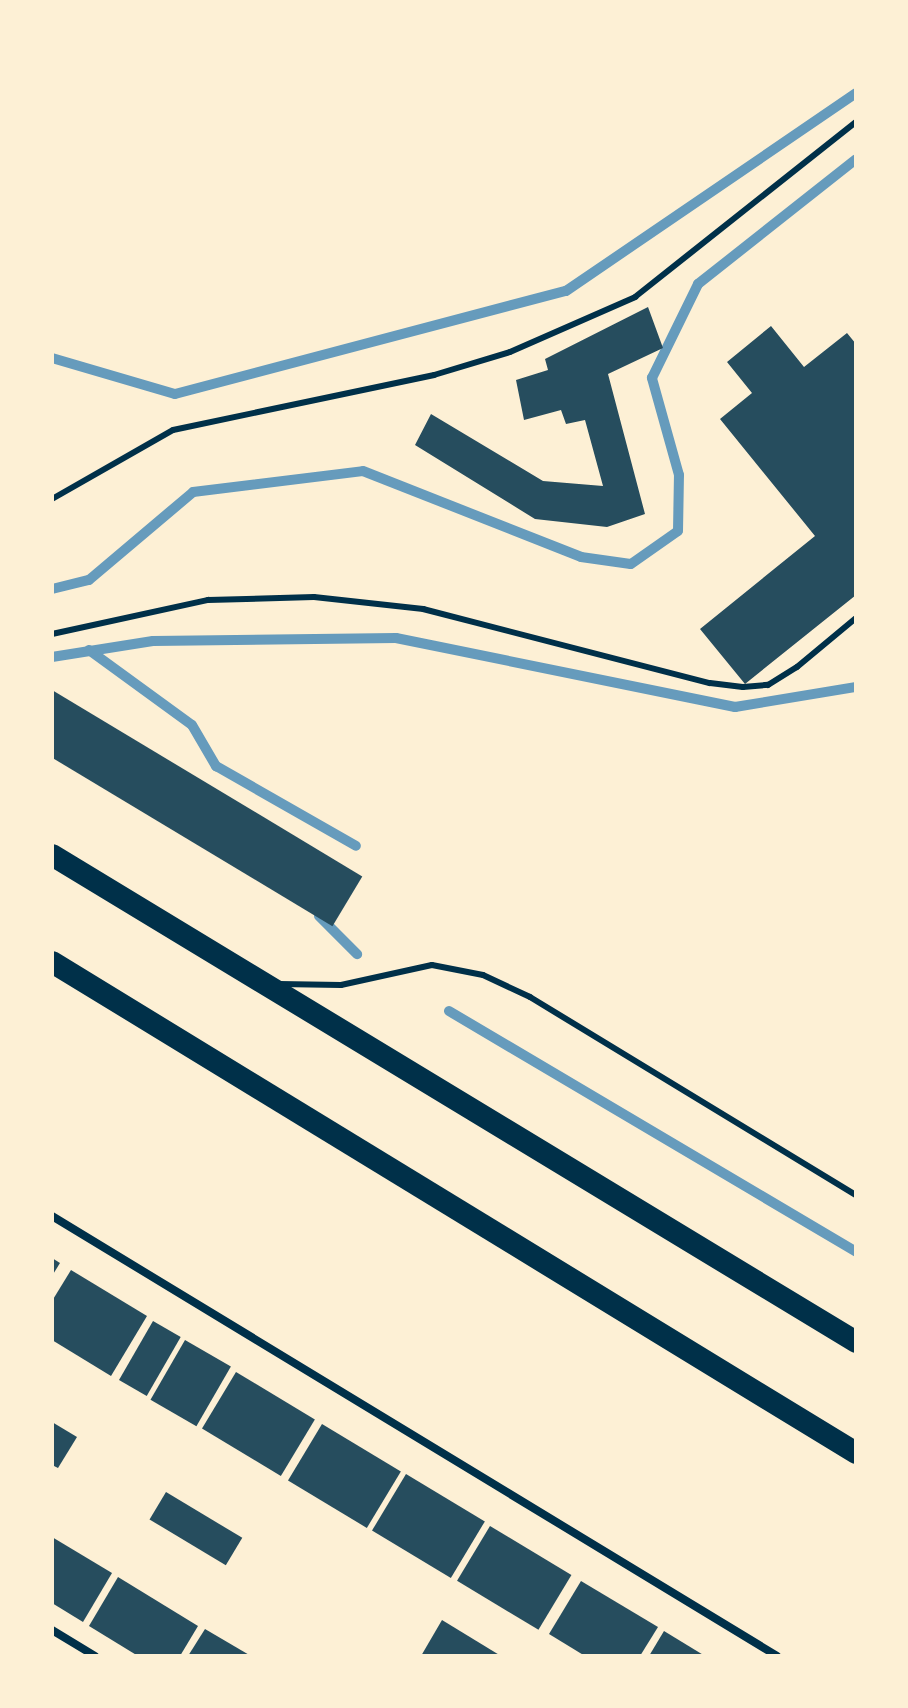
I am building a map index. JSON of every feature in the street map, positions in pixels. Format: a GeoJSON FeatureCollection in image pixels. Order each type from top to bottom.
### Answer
{"type":"FeatureCollection","features":[{"type":"Feature","properties":{"kind":"highway"},"geometry":{"type":"LineString","coordinates":[[52,855],[856,1342]]}},
{"type":"Feature","properties":{"kind":"highway"},"geometry":{"type":"LineString","coordinates":[[52,962],[856,1453]]}},
{"type":"Feature","properties":{"kind":"street"},"geometry":{"type":"LineString","coordinates":[[52,1216],[777,1656]]}},
{"type":"Feature","properties":{"kind":"street"},"geometry":{"type":"LineString","coordinates":[[52,1630],[95,1656]]}},
{"type":"Feature","properties":{"kind":"lane"},"geometry":{"type":"LineString","coordinates":[[52,499],[173,430],[434,375],[510,352],[635,297],[856,122]]}},
{"type":"Feature","properties":{"kind":"lane"},"geometry":{"type":"LineString","coordinates":[[52,634],[208,600],[314,597],[423,609],[710,683],[743,687],[768,685],[797,667],[856,618]]}},
{"type":"Feature","properties":{"kind":"lane"},"geometry":{"type":"LineString","coordinates":[[264,983],[341,985],[432,965],[483,975],[530,997],[856,1195]]}},
{"type":"Feature","properties":{"kind":"building"},"geometry":{"type":"Polygon","coordinates":[[[648,307],[663,348],[608,374],[645,514],[607,527],[535,519],[415,445],[431,414],[543,481],[603,486],[585,420],[566,424],[561,410],[524,420],[516,380],[548,370],[545,359],[648,307]]]}},
{"type":"Feature","properties":{"kind":"building"},"geometry":{"type":"Polygon","coordinates":[[[771,326],[804,367],[847,333],[856,344],[856,595],[745,684],[700,629],[815,536],[720,419],[752,393],[727,362],[771,326]]]}},
{"type":"Feature","properties":{"kind":"building"},"geometry":{"type":"Polygon","coordinates":[[[52,690],[362,876],[332,926],[52,758],[52,690]]]}},
{"type":"Feature","properties":{"kind":"building"},"geometry":{"type":"Polygon","coordinates":[[[52,1258],[60,1263],[52,1276],[52,1258]]]}},
{"type":"Feature","properties":{"kind":"building"},"geometry":{"type":"Polygon","coordinates":[[[71,1270],[147,1316],[111,1376],[52,1340],[52,1301],[71,1270]]]}},
{"type":"Feature","properties":{"kind":"building"},"geometry":{"type":"Polygon","coordinates":[[[153,1321],[181,1337],[147,1396],[119,1380],[153,1321]]]}},
{"type":"Feature","properties":{"kind":"building"},"geometry":{"type":"Polygon","coordinates":[[[185,1340],[231,1366],[196,1426],[150,1400],[185,1340]]]}},
{"type":"Feature","properties":{"kind":"building"},"geometry":{"type":"Polygon","coordinates":[[[236,1372],[315,1419],[281,1476],[202,1429],[236,1372]]]}},
{"type":"Feature","properties":{"kind":"building"},"geometry":{"type":"Polygon","coordinates":[[[52,1422],[77,1437],[58,1468],[52,1465],[52,1422]]]}},
{"type":"Feature","properties":{"kind":"building"},"geometry":{"type":"Polygon","coordinates":[[[322,1424],[401,1471],[367,1528],[288,1481],[322,1424]]]}},
{"type":"Feature","properties":{"kind":"building"},"geometry":{"type":"Polygon","coordinates":[[[406,1474],[485,1521],[451,1578],[372,1531],[406,1474]]]}},
{"type":"Feature","properties":{"kind":"building"},"geometry":{"type":"Polygon","coordinates":[[[166,1492],[242,1538],[226,1565],[150,1519],[166,1492]]]}},
{"type":"Feature","properties":{"kind":"building"},"geometry":{"type":"Polygon","coordinates":[[[490,1526],[571,1575],[538,1630],[457,1581],[490,1526]]]}},
{"type":"Feature","properties":{"kind":"building"},"geometry":{"type":"Polygon","coordinates":[[[52,1537],[112,1573],[83,1622],[52,1603],[52,1537]]]}},
{"type":"Feature","properties":{"kind":"building"},"geometry":{"type":"Polygon","coordinates":[[[118,1577],[198,1626],[180,1656],[138,1656],[89,1626],[118,1577]]]}},
{"type":"Feature","properties":{"kind":"building"},"geometry":{"type":"Polygon","coordinates":[[[581,1581],[658,1627],[640,1656],[585,1656],[549,1634],[581,1581]]]}},
{"type":"Feature","properties":{"kind":"building"},"geometry":{"type":"Polygon","coordinates":[[[442,1620],[501,1656],[421,1656],[442,1620]]]}},
{"type":"Feature","properties":{"kind":"building"},"geometry":{"type":"Polygon","coordinates":[[[205,1629],[251,1656],[188,1656],[205,1629]]]}},
{"type":"Feature","properties":{"kind":"building"},"geometry":{"type":"Polygon","coordinates":[[[664,1631],[705,1656],[649,1656],[664,1631]]]}},
{"type":"Feature","properties":{"kind":"waterway"},"geometry":{"type":"LineString","coordinates":[[52,358],[175,394],[566,291],[856,93]]}},
{"type":"Feature","properties":{"kind":"waterway"},"geometry":{"type":"LineString","coordinates":[[52,589],[89,580],[193,492],[363,471],[581,557],[631,564],[678,531],[679,475],[652,378],[698,284],[856,159]]}},
{"type":"Feature","properties":{"kind":"waterway"},"geometry":{"type":"LineString","coordinates":[[52,657],[153,641],[396,638],[735,707],[856,687]]}},
{"type":"Feature","properties":{"kind":"waterway"},"geometry":{"type":"LineString","coordinates":[[89,650],[192,725],[216,766],[356,846]]}},
{"type":"Feature","properties":{"kind":"waterway"},"geometry":{"type":"LineString","coordinates":[[319,916],[357,954]]}},
{"type":"Feature","properties":{"kind":"waterway"},"geometry":{"type":"LineString","coordinates":[[449,1011],[856,1252]]}}]}
